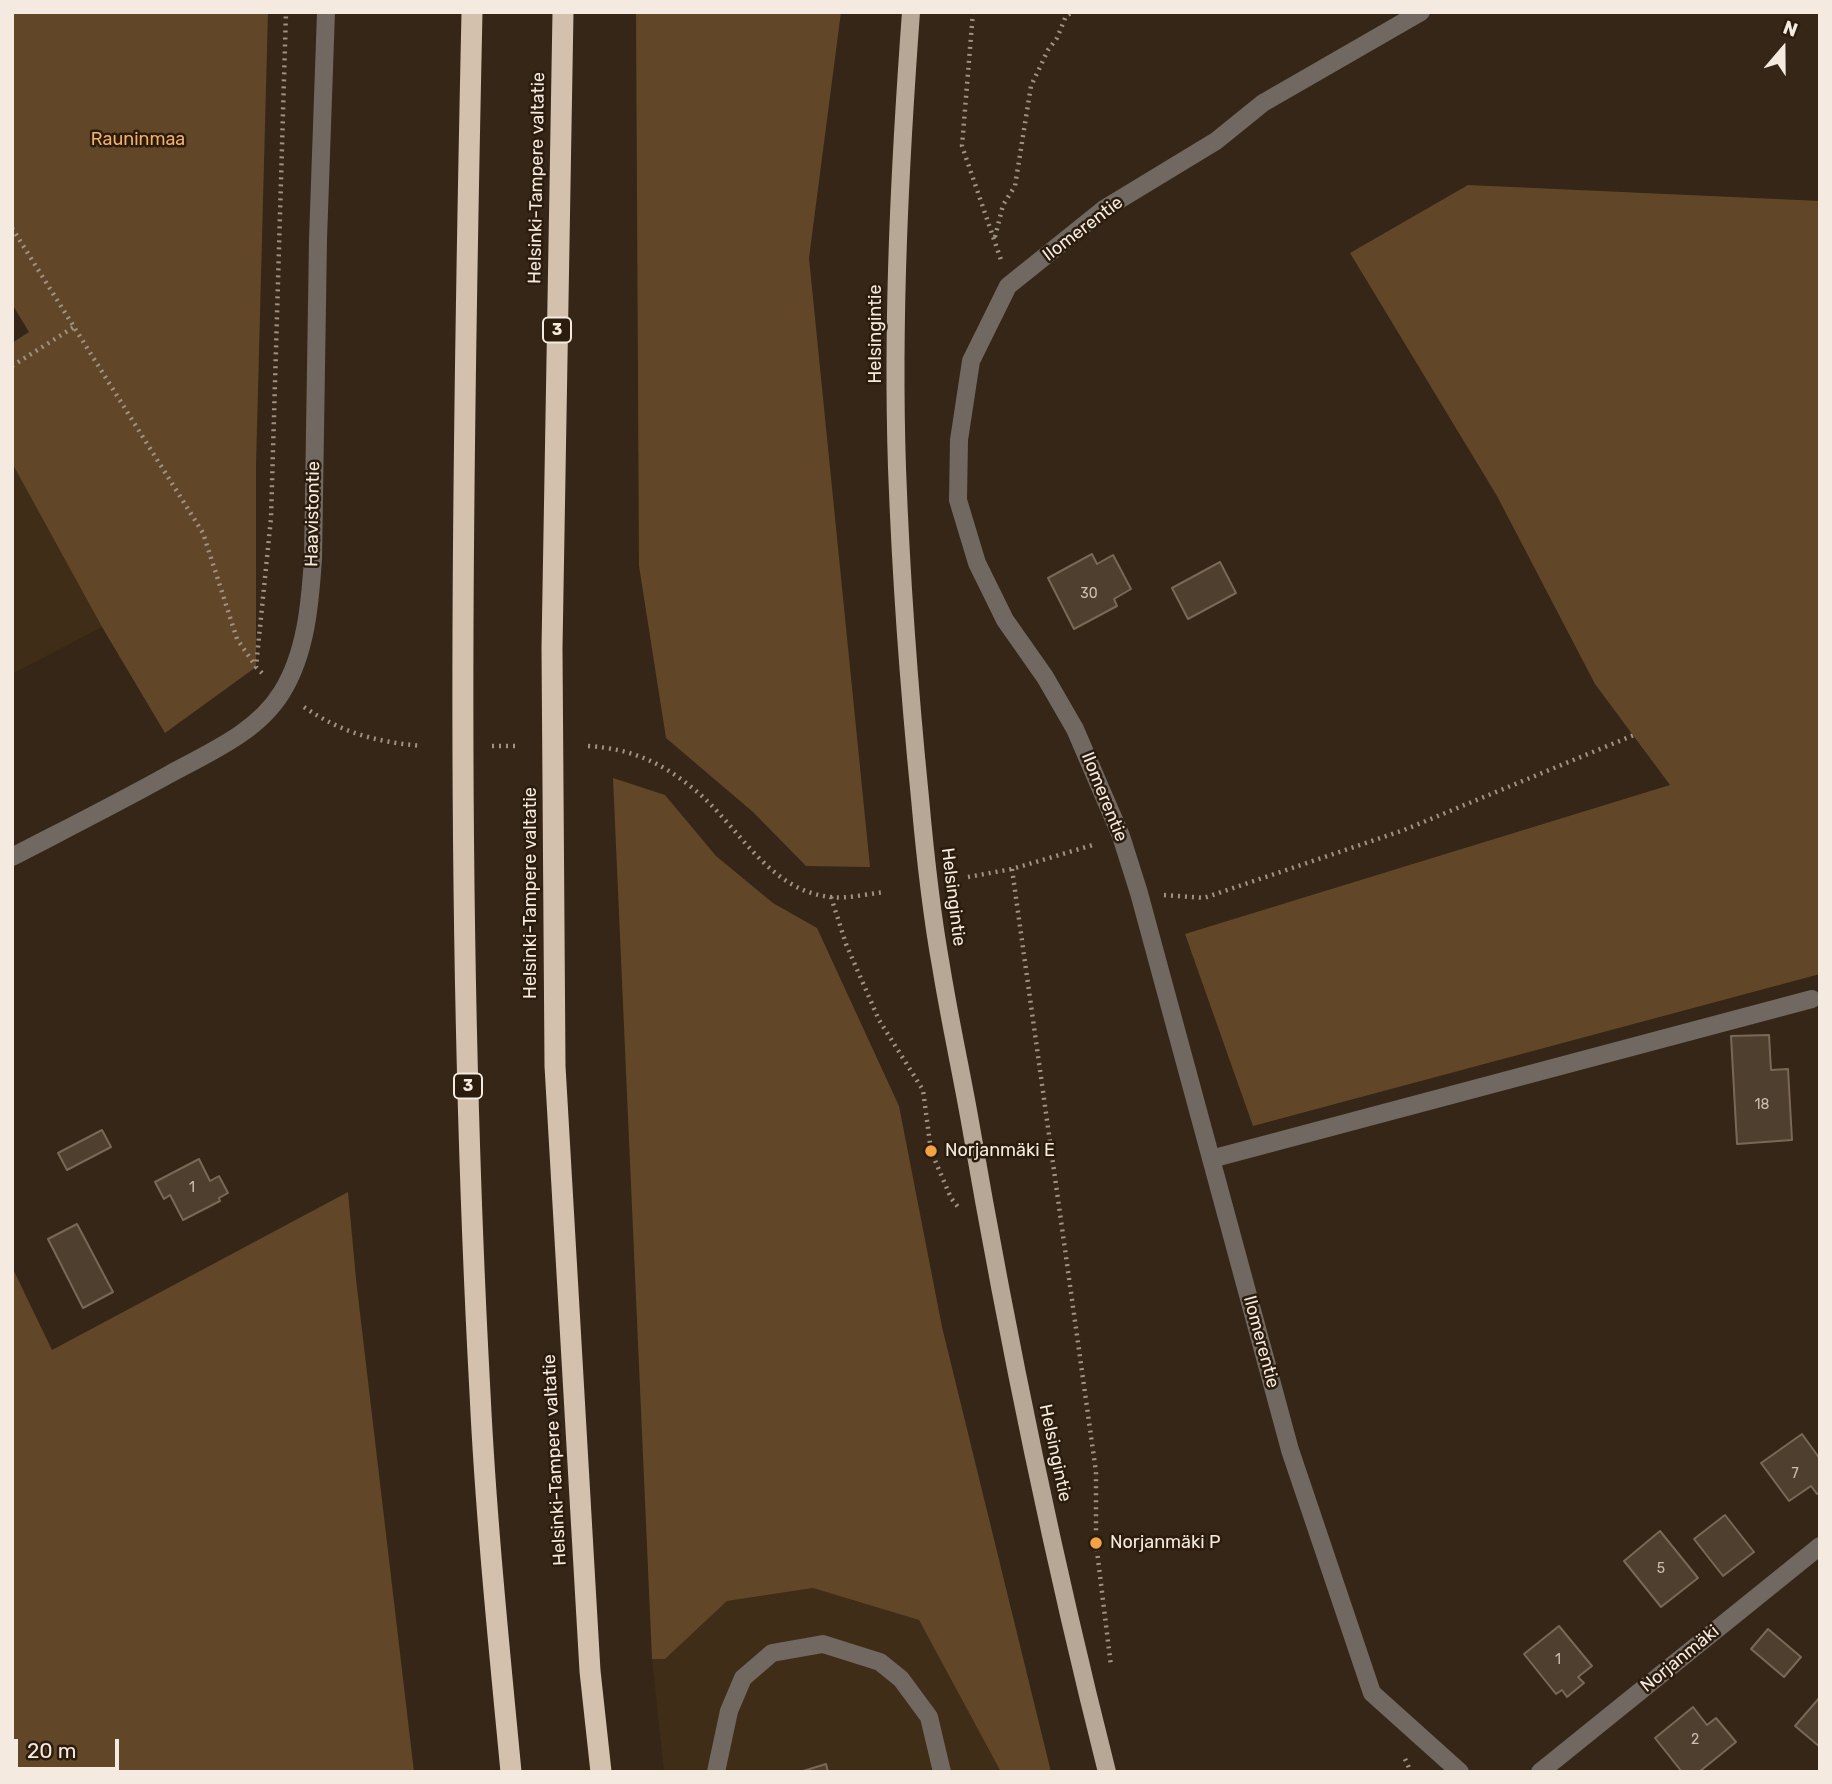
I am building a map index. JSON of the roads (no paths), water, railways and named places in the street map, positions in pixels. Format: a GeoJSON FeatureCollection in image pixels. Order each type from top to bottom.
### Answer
{"type":"FeatureCollection","features":[{"type":"Feature","properties":{"kind":"highway","name":"3"},"geometry":{"type":"LineString","coordinates":[[472,12],[462,648],[467,1072],[480,1395],[512,1772]]}},
{"type":"Feature","properties":{"kind":"highway","name":"Helsinki-Tampere valtatie"},"geometry":{"type":"LineString","coordinates":[[563,12],[552,648],[555,1066],[590,1671],[601,1772]]}},
{"type":"Feature","properties":{"kind":"main road","name":"Helsingintie"},"geometry":{"type":"LineString","coordinates":[[911,12],[901,148],[897,288],[897,464],[905,622],[920,801],[940,963],[989,1234],[1034,1459],[1107,1772]]}},
{"type":"Feature","properties":{"kind":"street","name":"Haavistontie"},"geometry":{"type":"LineString","coordinates":[[12,857],[227,743],[259,721],[282,692],[300,651],[309,610],[313,559],[318,240],[327,12]]}},
{"type":"Feature","properties":{"kind":"street","name":"Ilomerentie"},"geometry":{"type":"LineString","coordinates":[[1421,12],[1263,103],[1216,141],[1104,209],[1008,286],[971,361],[959,440],[958,500],[977,563],[1006,620],[1045,677],[1075,729],[1121,836],[1139,893],[1290,1450],[1372,1693],[1460,1772]]}},
{"type":"Feature","properties":{"kind":"street"},"geometry":{"type":"LineString","coordinates":[[1211,1158],[1812,999]]}},
{"type":"Feature","properties":{"kind":"street","name":"Norjanmäki"},"geometry":{"type":"LineString","coordinates":[[1540,1772],[1820,1546]]}},
{"type":"Feature","properties":{"kind":"street"},"geometry":{"type":"LineString","coordinates":[[716,1772],[729,1711],[743,1678],[772,1653],[823,1644],[880,1662],[901,1679],[929,1717],[942,1772]]}},
{"type":"Feature","properties":{"kind":"place","name":"Norjanmäki E"},"geometry":{"type":"Point","coordinates":[931,1151]}},
{"type":"Feature","properties":{"kind":"place","name":"Norjanmäki P"},"geometry":{"type":"Point","coordinates":[1096,1543]}},
{"type":"Feature","properties":{"kind":"park label","name":"Rauninmaa"},"geometry":{"type":"Point","coordinates":[138,140]}}]}
